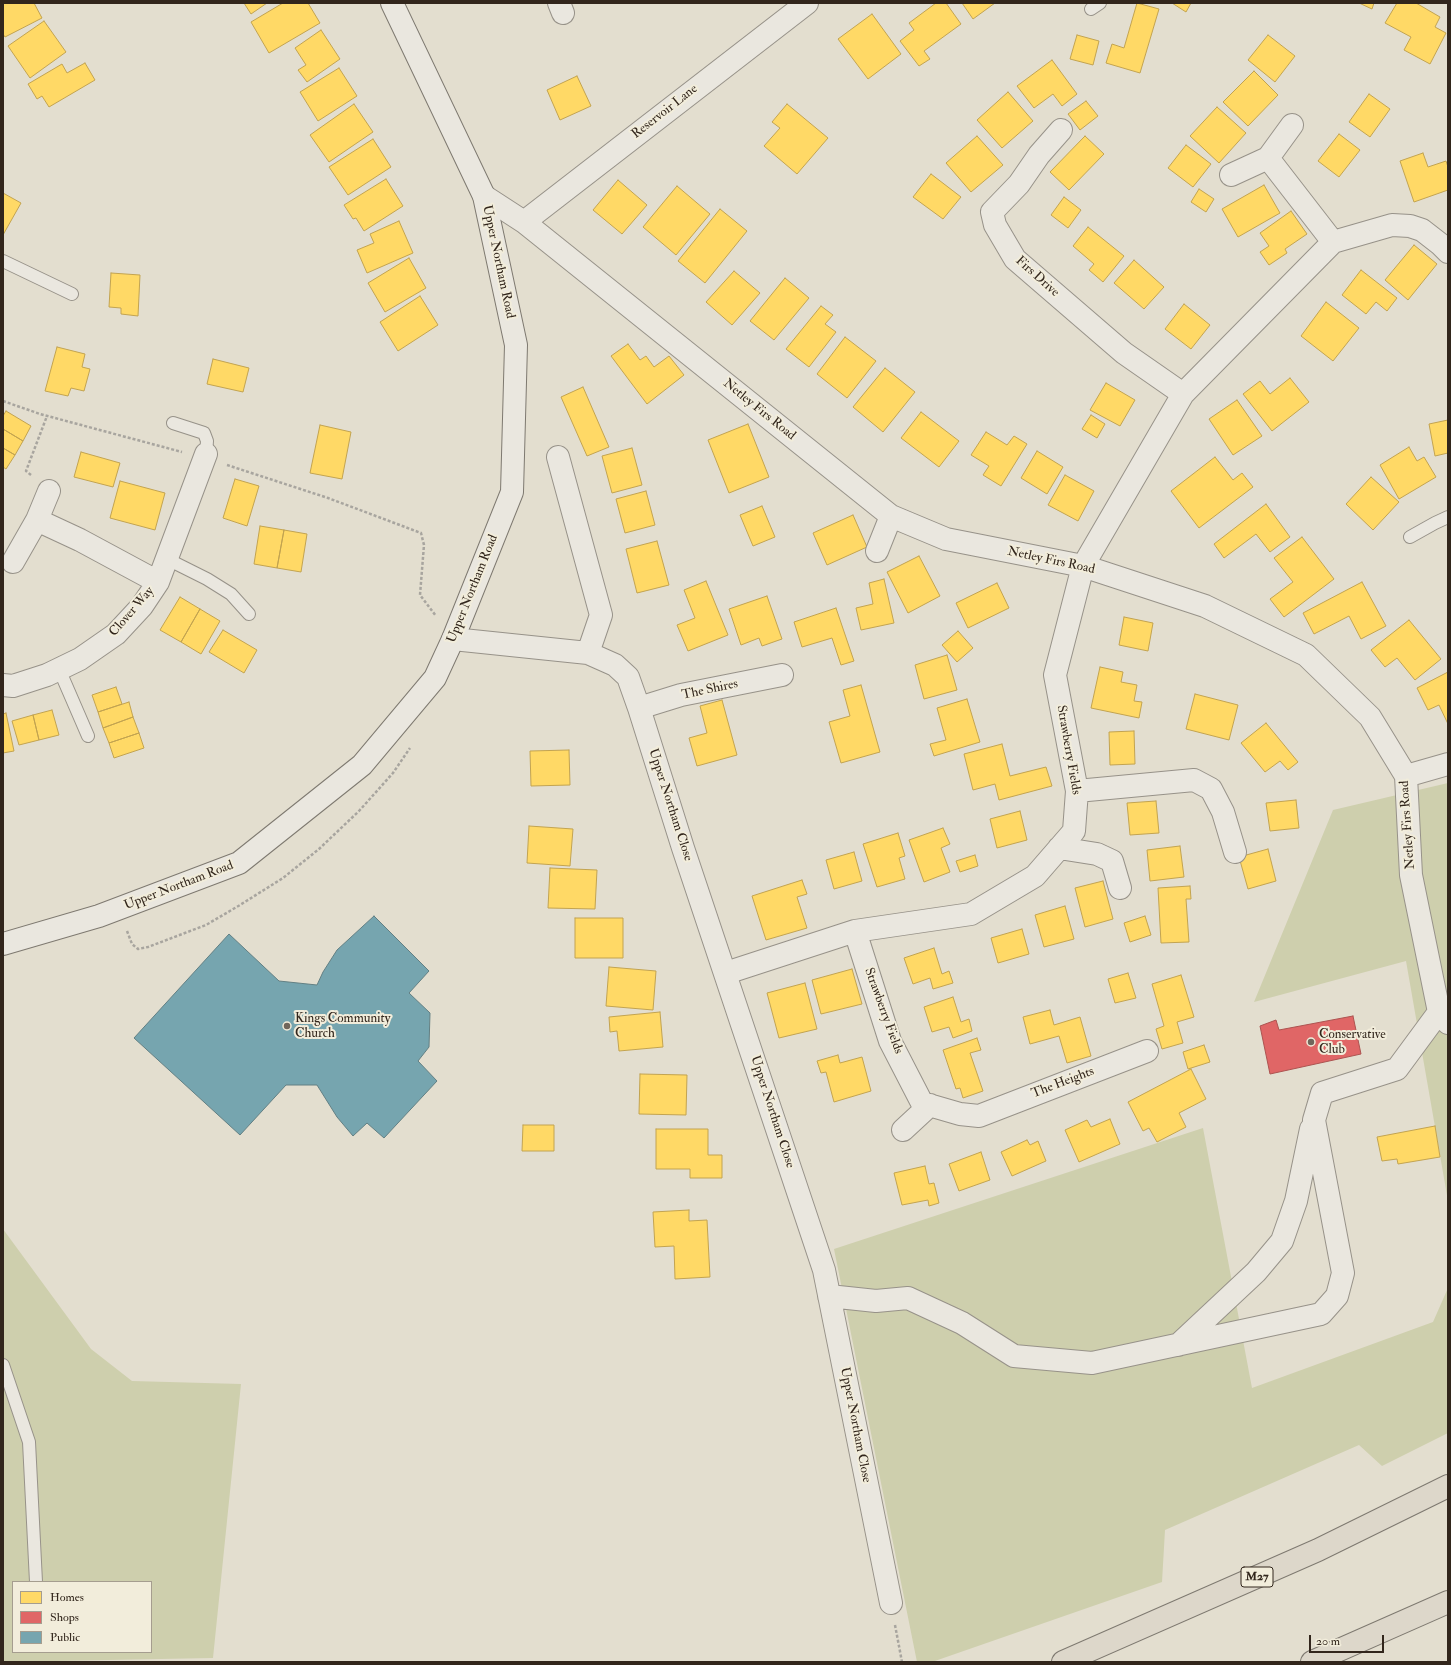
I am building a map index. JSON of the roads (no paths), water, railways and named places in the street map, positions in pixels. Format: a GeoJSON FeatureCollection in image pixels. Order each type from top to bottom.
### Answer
{"type":"FeatureCollection","features":[{"type":"Feature","properties":{"kind":"highway","name":"M27"},"geometry":{"type":"LineString","coordinates":[[1063,1662],[1318,1550],[1448,1486]]}},
{"type":"Feature","properties":{"kind":"highway"},"geometry":{"type":"LineString","coordinates":[[1312,1662],[1448,1602]]}},
{"type":"Feature","properties":{"kind":"street","name":"Upper Northam Road"},"geometry":{"type":"LineString","coordinates":[[3,944],[99,916],[239,863],[362,765],[435,678],[453,639],[512,492],[516,345],[484,196],[392,3]]}},
{"type":"Feature","properties":{"kind":"street","name":"Reservoir Lane"},"geometry":{"type":"LineString","coordinates":[[524,222],[807,3]]}},
{"type":"Feature","properties":{"kind":"street"},"geometry":{"type":"LineString","coordinates":[[1231,175],[1268,158],[1292,125]]}},
{"type":"Feature","properties":{"kind":"street","name":"Firs Drive"},"geometry":{"type":"LineString","coordinates":[[1061,130],[1039,155],[1019,184],[992,212],[995,225],[1015,259],[1124,353],[1183,394]]}},
{"type":"Feature","properties":{"kind":"street"},"geometry":{"type":"LineString","coordinates":[[1268,158],[1332,242]]}},
{"type":"Feature","properties":{"kind":"street","name":"Netley Firs Road"},"geometry":{"type":"LineString","coordinates":[[484,196],[524,222],[890,516],[946,539],[1083,566],[1205,606],[1306,655],[1370,717],[1406,776],[1411,875],[1443,1018]]}},
{"type":"Feature","properties":{"kind":"street"},"geometry":{"type":"LineString","coordinates":[[1083,566],[1183,394],[1332,242],[1392,225],[1410,226],[1422,230],[1448,252]]}},
{"type":"Feature","properties":{"kind":"street","name":"Clover Way"},"geometry":{"type":"LineString","coordinates":[[3,685],[13,686],[46,675],[80,659],[116,634],[142,606],[158,582],[205,456]]}},
{"type":"Feature","properties":{"kind":"street"},"geometry":{"type":"LineString","coordinates":[[558,457],[601,615],[588,653]]}},
{"type":"Feature","properties":{"kind":"street"},"geometry":{"type":"LineString","coordinates":[[13,562],[37,520],[49,491]]}},
{"type":"Feature","properties":{"kind":"street"},"geometry":{"type":"LineString","coordinates":[[877,551],[890,516]]}},
{"type":"Feature","properties":{"kind":"street"},"geometry":{"type":"LineString","coordinates":[[37,520],[80,540],[158,582]]}},
{"type":"Feature","properties":{"kind":"street","name":"Strawberry Fields"},"geometry":{"type":"LineString","coordinates":[[726,973],[855,930],[971,914],[1035,876],[1074,831],[1077,791],[1055,675],[1083,566]]}},
{"type":"Feature","properties":{"kind":"street","name":"Upper Northam Close"},"geometry":{"type":"LineString","coordinates":[[453,639],[588,653],[615,665],[628,677],[683,848],[824,1270],[891,1603]]}},
{"type":"Feature","properties":{"kind":"street","name":"The Shires"},"geometry":{"type":"LineString","coordinates":[[639,708],[682,695],[782,675]]}},
{"type":"Feature","properties":{"kind":"street"},"geometry":{"type":"LineString","coordinates":[[1406,776],[1448,764]]}},
{"type":"Feature","properties":{"kind":"street"},"geometry":{"type":"LineString","coordinates":[[1077,791],[1194,780],[1211,789],[1223,812],[1235,852]]}},
{"type":"Feature","properties":{"kind":"street"},"geometry":{"type":"LineString","coordinates":[[1059,848],[1097,854],[1112,861],[1120,888]]}},
{"type":"Feature","properties":{"kind":"street","name":"Strawberry Fields"},"geometry":{"type":"LineString","coordinates":[[855,930],[890,1041],[922,1103],[960,1114],[979,1116]]}},
{"type":"Feature","properties":{"kind":"street"},"geometry":{"type":"LineString","coordinates":[[1178,1345],[1256,1272],[1282,1241],[1296,1200],[1314,1120],[1322,1093],[1397,1069],[1443,1018]]}},
{"type":"Feature","properties":{"kind":"street","name":"The Heights"},"geometry":{"type":"LineString","coordinates":[[979,1116],[1147,1051]]}},
{"type":"Feature","properties":{"kind":"street"},"geometry":{"type":"LineString","coordinates":[[903,1130],[930,1105]]}},
{"type":"Feature","properties":{"kind":"street"},"geometry":{"type":"LineString","coordinates":[[829,1296],[876,1301],[908,1298],[962,1323],[1014,1356],[1092,1363],[1321,1314],[1337,1296],[1343,1272],[1314,1120]]}},
{"type":"Feature","properties":{"kind":"lane"},"geometry":{"type":"LineString","coordinates":[[3,261],[72,294]]}},
{"type":"Feature","properties":{"kind":"lane"},"geometry":{"type":"LineString","coordinates":[[173,423],[204,433],[207,441],[205,456]]}},
{"type":"Feature","properties":{"kind":"lane"},"geometry":{"type":"LineString","coordinates":[[1410,537],[1448,517]]}},
{"type":"Feature","properties":{"kind":"lane"},"geometry":{"type":"LineString","coordinates":[[167,559],[207,579],[231,594],[249,614]]}},
{"type":"Feature","properties":{"kind":"lane"},"geometry":{"type":"LineString","coordinates":[[59,669],[88,736]]}},
{"type":"Feature","properties":{"kind":"lane"},"geometry":{"type":"LineString","coordinates":[[3,1365],[29,1442],[36,1581]]}},
{"type":"Feature","properties":{"kind":"place","name":"Kings Community Church"},"geometry":{"type":"Point","coordinates":[287,1026]}},
{"type":"Feature","properties":{"kind":"place","name":"Conservative Club"},"geometry":{"type":"Point","coordinates":[1311,1042]}}]}
